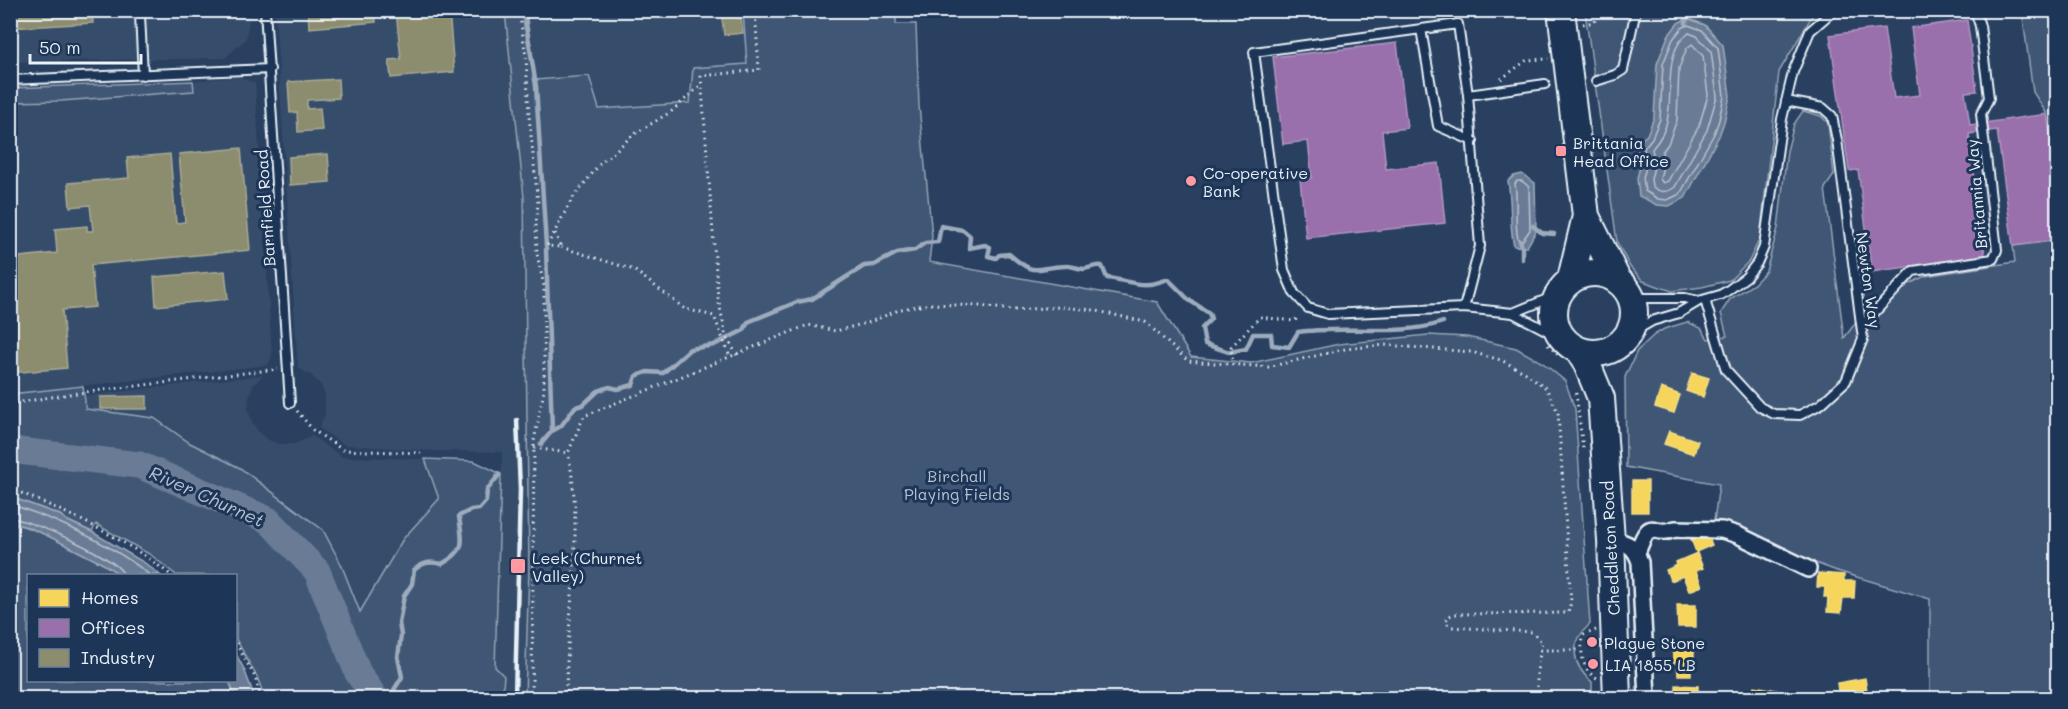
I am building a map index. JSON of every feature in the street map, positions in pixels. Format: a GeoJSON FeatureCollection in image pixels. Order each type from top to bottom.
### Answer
{"type":"FeatureCollection","features":[{"type":"Feature","properties":{"kind":"highway","name":"Cheddleton Road"},"geometry":{"type":"LineString","coordinates":[[1561,10],[1586,216],[1624,289],[1634,316],[1601,398]]}},
{"type":"Feature","properties":{"kind":"highway","name":"Cheddleton Road"},"geometry":{"type":"LineString","coordinates":[[1586,216],[1564,287],[1554,305],[1553,320],[1560,346],[1587,364],[1601,398],[1611,540],[1611,690]]}},
{"type":"Feature","properties":{"kind":"highway"},"geometry":{"type":"LineString","coordinates":[[1564,287],[1585,273],[1595,272],[1609,275],[1624,289]]}},
{"type":"Feature","properties":{"kind":"highway"},"geometry":{"type":"LineString","coordinates":[[1560,346],[1599,353],[1623,340]]}},
{"type":"Feature","properties":{"kind":"street"},"geometry":{"type":"LineString","coordinates":[[1637,553],[1644,533],[1650,529],[1722,530],[1738,535],[1808,568]]}},
{"type":"Feature","properties":{"kind":"street"},"geometry":{"type":"LineString","coordinates":[[1611,540],[1624,542],[1631,546],[1640,562],[1647,699]]}},
{"type":"Feature","properties":{"kind":"lane"},"geometry":{"type":"LineString","coordinates":[[143,10],[140,15],[143,75]]}},
{"type":"Feature","properties":{"kind":"lane","name":"Barnfield Road"},"geometry":{"type":"LineString","coordinates":[[266,10],[290,403]]}},
{"type":"Feature","properties":{"kind":"lane"},"geometry":{"type":"LineString","coordinates":[[1596,81],[1623,70],[1636,10]]}},
{"type":"Feature","properties":{"kind":"lane"},"geometry":{"type":"LineString","coordinates":[[1623,340],[1652,321],[1679,313],[1702,301],[1720,296],[1746,277],[1758,264],[1764,247],[1782,119],[1793,72],[1810,31],[1834,10]]}},
{"type":"Feature","properties":{"kind":"lane","name":"Britannia Way"},"geometry":{"type":"LineString","coordinates":[[1862,326],[1913,271],[1993,259],[1997,250],[1981,114],[1989,98],[1980,26],[1975,10]]}},
{"type":"Feature","properties":{"kind":"lane"},"geometry":{"type":"LineString","coordinates":[[1464,308],[1480,246],[1473,141],[1458,24],[1254,52],[1284,270],[1294,293],[1308,308],[1328,314],[1464,308],[1513,313],[1560,346]]}},
{"type":"Feature","properties":{"kind":"lane"},"geometry":{"type":"LineString","coordinates":[[1421,29],[1438,126],[1473,141]]}},
{"type":"Feature","properties":{"kind":"lane"},"geometry":{"type":"LineString","coordinates":[[10,80],[270,69]]}},
{"type":"Feature","properties":{"kind":"lane"},"geometry":{"type":"LineString","coordinates":[[1468,95],[1545,84]]}},
{"type":"Feature","properties":{"kind":"lane","name":"Newton Way"},"geometry":{"type":"LineString","coordinates":[[1702,301],[1726,370],[1760,407],[1774,414],[1800,415],[1821,404],[1846,381],[1863,339],[1832,116],[1823,108],[1786,101]]}},
{"type":"Feature","properties":{"kind":"lane"},"geometry":{"type":"LineString","coordinates":[[1513,313],[1564,287]]}},
{"type":"Feature","properties":{"kind":"lane"},"geometry":{"type":"LineString","coordinates":[[1624,289],[1702,301]]}},
{"type":"Feature","properties":{"kind":"path"},"geometry":{"type":"LineString","coordinates":[[519,10],[526,57],[529,116],[538,203],[537,254],[544,286],[544,391],[534,447],[532,699]]}},
{"type":"Feature","properties":{"kind":"path"},"geometry":{"type":"LineString","coordinates":[[737,355],[726,336],[718,298],[701,76],[759,70],[755,10]]}},
{"type":"Feature","properties":{"kind":"path"},"geometry":{"type":"LineString","coordinates":[[1676,10],[1691,15],[1725,10]]}},
{"type":"Feature","properties":{"kind":"path"},"geometry":{"type":"LineString","coordinates":[[1500,90],[1500,80],[1527,60],[1549,58]]}},
{"type":"Feature","properties":{"kind":"path"},"geometry":{"type":"LineString","coordinates":[[701,85],[672,111],[633,135],[599,165],[572,199],[547,246],[561,247],[634,270],[685,309],[714,316],[730,358]]}},
{"type":"Feature","properties":{"kind":"path"},"geometry":{"type":"LineString","coordinates":[[555,233],[561,247]]}},
{"type":"Feature","properties":{"kind":"path"},"geometry":{"type":"LineString","coordinates":[[566,699],[576,525],[568,453],[584,416],[808,325],[836,331],[870,322],[901,309],[930,304],[1013,310],[1062,307],[1093,310],[1145,321],[1188,361],[1268,367],[1345,349],[1395,346],[1471,352],[1502,360],[1526,373],[1546,388],[1558,412],[1571,602],[1568,613],[1454,614],[1448,617],[1446,623],[1452,627],[1532,632],[1542,642],[1537,671],[1537,699]]}},
{"type":"Feature","properties":{"kind":"path"},"geometry":{"type":"LineString","coordinates":[[1233,365],[1232,347],[1260,317],[1294,321],[1308,308]]}},
{"type":"Feature","properties":{"kind":"path"},"geometry":{"type":"LineString","coordinates":[[10,404],[28,403],[70,394],[288,368]]}},
{"type":"Feature","properties":{"kind":"path"},"geometry":{"type":"LineString","coordinates":[[1575,386],[1583,451]]}},
{"type":"Feature","properties":{"kind":"path"},"geometry":{"type":"LineString","coordinates":[[290,403],[313,430],[343,450],[421,453]]}},
{"type":"Feature","properties":{"kind":"path"},"geometry":{"type":"LineString","coordinates":[[534,447],[568,453]]}},
{"type":"Feature","properties":{"kind":"path"},"geometry":{"type":"LineString","coordinates":[[10,488],[112,534],[149,557],[170,574]]}},
{"type":"Feature","properties":{"kind":"path"},"geometry":{"type":"LineString","coordinates":[[1584,635],[1582,650],[1586,668],[1611,690]]}},
{"type":"Feature","properties":{"kind":"path"},"geometry":{"type":"LineString","coordinates":[[237,645],[255,677],[261,699]]}},
{"type":"Feature","properties":{"kind":"path"},"geometry":{"type":"LineString","coordinates":[[1540,650],[1582,650]]}},
{"type":"Feature","properties":{"kind":"shaded area"},"geometry":{"type":"Polygon","coordinates":[[[466,10],[467,13],[505,11],[522,166],[529,567],[525,698],[502,698],[504,676],[495,667],[502,452],[438,451],[345,445],[319,428],[325,414],[325,396],[321,385],[311,375],[298,368],[275,11],[466,10]]]}},
{"type":"Feature","properties":{"kind":"shaded area"},"geometry":{"type":"Polygon","coordinates":[[[10,11],[251,11],[246,39],[225,58],[11,62],[10,11]]]}},
{"type":"Feature","properties":{"kind":"shaded area"},"geometry":{"type":"Polygon","coordinates":[[[521,11],[743,11],[748,64],[690,103],[599,109],[589,76],[535,80],[521,11]]]}},
{"type":"Feature","properties":{"kind":"shaded area"},"geometry":{"type":"Polygon","coordinates":[[[239,77],[255,83],[272,355],[268,365],[11,394],[10,102],[193,92],[193,81],[239,77]]]}},
{"type":"Feature","properties":{"kind":"shaded area"},"geometry":{"type":"Polygon","coordinates":[[[263,375],[253,385],[248,410],[259,433],[268,440],[281,444],[295,444],[312,436],[342,457],[425,459],[439,499],[403,539],[360,612],[341,564],[323,530],[240,468],[190,443],[154,418],[86,409],[84,396],[263,375]]]}},
{"type":"Feature","properties":{"kind":"green space","name":"Birchall Playing Fields"},"geometry":{"type":"Polygon","coordinates":[[[505,11],[521,11],[535,80],[589,76],[599,109],[690,103],[693,68],[747,64],[743,11],[896,11],[896,24],[916,24],[919,106],[932,236],[929,262],[1157,302],[1191,357],[1251,363],[1339,344],[1428,335],[1467,337],[1516,348],[1543,363],[1565,381],[1575,409],[1590,624],[1578,639],[1575,653],[1580,668],[1592,682],[1592,698],[525,698],[529,567],[524,198],[505,11]]]}},
{"type":"Feature","properties":{"kind":"green space"},"geometry":{"type":"Polygon","coordinates":[[[1585,11],[1815,11],[1779,72],[1760,238],[1749,261],[1730,280],[1672,291],[1643,281],[1630,267],[1617,242],[1585,11]]]}},
{"type":"Feature","properties":{"kind":"green space"},"geometry":{"type":"Polygon","coordinates":[[[2022,11],[2057,11],[2057,188],[2047,114],[2033,92],[2022,11]]]}},
{"type":"Feature","properties":{"kind":"green space"},"geometry":{"type":"Polygon","coordinates":[[[193,81],[194,91],[61,101],[11,102],[11,88],[193,81]]]}},
{"type":"Feature","properties":{"kind":"green space"},"geometry":{"type":"Polygon","coordinates":[[[1803,111],[1821,116],[1828,123],[1834,175],[1825,188],[1844,338],[1870,304],[1925,276],[2015,262],[2013,246],[2057,240],[2057,698],[1930,698],[1930,599],[1837,571],[1791,554],[1753,534],[1714,521],[1719,484],[1626,467],[1625,377],[1637,351],[1664,329],[1687,322],[1701,328],[1708,339],[1727,336],[1721,313],[1730,299],[1754,284],[1766,271],[1778,228],[1787,151],[1794,124],[1803,111]]]}},
{"type":"Feature","properties":{"kind":"green space"},"geometry":{"type":"Polygon","coordinates":[[[83,386],[86,409],[154,418],[190,443],[240,468],[323,530],[341,564],[360,612],[403,539],[439,499],[425,459],[474,461],[501,474],[495,667],[504,676],[502,698],[265,698],[257,677],[237,641],[237,574],[175,574],[151,555],[96,524],[92,532],[60,515],[11,497],[11,394],[83,386]]]}},
{"type":"Feature","properties":{"kind":"green space"},"geometry":{"type":"Polygon","coordinates":[[[11,523],[68,544],[119,574],[27,574],[27,682],[229,682],[236,698],[11,698],[11,523]]]}},
{"type":"Feature","properties":{"kind":"water"},"geometry":{"type":"Polygon","coordinates":[[[1687,18],[1705,25],[1723,45],[1730,96],[1719,136],[1685,198],[1669,206],[1657,205],[1639,196],[1637,178],[1641,163],[1637,148],[1647,135],[1654,117],[1657,64],[1668,36],[1678,23],[1687,18]]]}},
{"type":"Feature","properties":{"kind":"water"},"geometry":{"type":"Polygon","coordinates":[[[1522,174],[1535,183],[1536,231],[1527,247],[1514,246],[1508,181],[1522,174]]]}},
{"type":"Feature","properties":{"kind":"water"},"geometry":{"type":"Polygon","coordinates":[[[11,497],[60,515],[145,563],[159,574],[119,574],[50,537],[28,527],[11,523],[11,497]]]}},
{"type":"Feature","properties":{"kind":"water"},"geometry":{"type":"Polygon","coordinates":[[[237,656],[255,698],[236,698],[229,682],[237,682],[237,656]]]}},
{"type":"Feature","properties":{"kind":"building: Homes"},"geometry":{"type":"Polygon","coordinates":[[[1692,373],[1709,378],[1703,397],[1686,391],[1692,373]]]}},
{"type":"Feature","properties":{"kind":"building: Homes"},"geometry":{"type":"Polygon","coordinates":[[[1661,388],[1680,395],[1674,413],[1655,407],[1661,388]]]}},
{"type":"Feature","properties":{"kind":"building: Homes"},"geometry":{"type":"Polygon","coordinates":[[[1669,431],[1698,441],[1694,454],[1664,444],[1669,431]]]}},
{"type":"Feature","properties":{"kind":"building: Homes"},"geometry":{"type":"Polygon","coordinates":[[[1632,481],[1648,481],[1648,512],[1632,512],[1632,481]]]}},
{"type":"Feature","properties":{"kind":"building: Homes"},"geometry":{"type":"Polygon","coordinates":[[[1707,532],[1712,545],[1696,552],[1691,539],[1707,532]]]}},
{"type":"Feature","properties":{"kind":"building: Homes"},"geometry":{"type":"Polygon","coordinates":[[[1697,553],[1703,568],[1696,571],[1702,586],[1689,591],[1683,576],[1671,581],[1666,570],[1677,565],[1676,562],[1697,553]]]}},
{"type":"Feature","properties":{"kind":"building: Homes"},"geometry":{"type":"Polygon","coordinates":[[[1818,573],[1844,575],[1844,581],[1855,581],[1854,598],[1843,598],[1841,613],[1827,612],[1828,597],[1824,597],[1825,587],[1817,587],[1818,573]]]}},
{"type":"Feature","properties":{"kind":"building: Homes"},"geometry":{"type":"Polygon","coordinates":[[[1677,605],[1696,605],[1696,627],[1678,627],[1677,605]]]}},
{"type":"Feature","properties":{"kind":"building: Homes"},"geometry":{"type":"Polygon","coordinates":[[[1694,649],[1691,675],[1678,675],[1677,663],[1673,663],[1673,650],[1694,649]]]}},
{"type":"Feature","properties":{"kind":"building: Homes"},"geometry":{"type":"Polygon","coordinates":[[[1865,678],[1868,698],[1839,698],[1837,683],[1865,678]]]}},
{"type":"Feature","properties":{"kind":"building: Homes"},"geometry":{"type":"Polygon","coordinates":[[[1676,685],[1698,686],[1698,695],[1695,695],[1695,698],[1680,698],[1680,693],[1676,693],[1676,685]]]}},
{"type":"Feature","properties":{"kind":"building: Homes"},"geometry":{"type":"Polygon","coordinates":[[[1754,686],[1777,690],[1775,698],[1751,698],[1754,686]]]}},
{"type":"Feature","properties":{"kind":"building: Offices"},"geometry":{"type":"Polygon","coordinates":[[[1967,20],[1977,91],[1965,92],[1970,125],[2047,114],[2058,188],[2058,240],[2013,246],[1997,130],[1969,134],[1985,256],[1872,272],[1858,170],[1849,171],[1830,35],[1884,28],[1894,98],[1920,95],[1911,28],[1967,20]]]}},
{"type":"Feature","properties":{"kind":"building: Offices"},"geometry":{"type":"Polygon","coordinates":[[[1397,43],[1407,128],[1382,131],[1386,169],[1439,163],[1445,223],[1306,238],[1300,179],[1312,178],[1308,141],[1283,144],[1273,57],[1397,43]]]}},
{"type":"Feature","properties":{"kind":"building: Industry"},"geometry":{"type":"Polygon","coordinates":[[[10,10],[92,10],[93,23],[10,28],[10,10]]]}},
{"type":"Feature","properties":{"kind":"building: Industry"},"geometry":{"type":"Polygon","coordinates":[[[308,10],[449,10],[454,72],[391,78],[389,60],[401,59],[396,11],[375,13],[376,22],[309,28],[308,10]]]}},
{"type":"Feature","properties":{"kind":"building: Industry"},"geometry":{"type":"Polygon","coordinates":[[[721,10],[740,10],[743,33],[724,35],[721,10]]]}},
{"type":"Feature","properties":{"kind":"building: Industry"},"geometry":{"type":"Polygon","coordinates":[[[338,79],[339,98],[307,100],[307,109],[320,108],[322,130],[298,132],[297,112],[290,113],[288,82],[338,79]]]}},
{"type":"Feature","properties":{"kind":"building: Industry"},"geometry":{"type":"Polygon","coordinates":[[[241,148],[250,250],[91,265],[95,307],[62,310],[67,368],[10,373],[10,258],[57,253],[55,229],[87,226],[87,231],[93,231],[90,205],[70,207],[68,183],[129,178],[127,158],[170,154],[176,223],[185,222],[179,154],[241,148]]]}},
{"type":"Feature","properties":{"kind":"building: Industry"},"geometry":{"type":"Polygon","coordinates":[[[328,154],[330,182],[290,185],[289,157],[328,154]]]}},
{"type":"Feature","properties":{"kind":"building: Industry"},"geometry":{"type":"Polygon","coordinates":[[[225,271],[228,299],[156,306],[154,277],[225,271]]]}},
{"type":"Feature","properties":{"kind":"building: Industry"},"geometry":{"type":"Polygon","coordinates":[[[147,396],[147,409],[100,409],[100,397],[147,396]]]}},
{"type":"Feature","properties":{"kind":"waterway"},"geometry":{"type":"LineString","coordinates":[[524,10],[536,86],[546,246]]}},
{"type":"Feature","properties":{"kind":"waterway"},"geometry":{"type":"LineString","coordinates":[[1686,23],[1688,10]]}},
{"type":"Feature","properties":{"kind":"waterway"},"geometry":{"type":"LineString","coordinates":[[541,444],[552,431],[561,426],[575,407],[583,405],[598,391],[609,387],[618,389],[633,385],[636,376],[647,372],[663,373],[690,349],[714,345],[744,330],[748,322],[797,302],[812,299],[864,266],[874,265],[897,253],[915,250],[925,243],[938,242],[941,226],[963,230],[970,236],[969,248],[985,245],[990,247],[988,256],[996,258],[999,255],[1009,254],[1031,269],[1068,266],[1084,269],[1102,266],[1107,278],[1137,284],[1151,284],[1168,279],[1189,300],[1209,313],[1211,319],[1202,328],[1205,344],[1229,352],[1246,349],[1253,334],[1271,334],[1272,345],[1289,347],[1298,332],[1409,329],[1443,322]]}},
{"type":"Feature","properties":{"kind":"waterway"},"geometry":{"type":"LineString","coordinates":[[1533,226],[1542,233],[1554,234]]}},
{"type":"Feature","properties":{"kind":"waterway"},"geometry":{"type":"LineString","coordinates":[[1520,241],[1522,259]]}},
{"type":"Feature","properties":{"kind":"waterway"},"geometry":{"type":"LineString","coordinates":[[546,249],[552,431]]}},
{"type":"Feature","properties":{"kind":"waterway","name":"River Churnet"},"geometry":{"type":"LineString","coordinates":[[10,450],[139,465],[268,520],[317,571],[358,673],[375,698]]}},
{"type":"Feature","properties":{"kind":"waterway"},"geometry":{"type":"LineString","coordinates":[[389,698],[402,677],[398,657],[401,635],[399,623],[404,596],[412,584],[414,570],[427,563],[442,564],[456,554],[460,549],[462,539],[459,516],[479,509],[486,501],[487,490],[499,475]]}},
{"type":"Feature","properties":{"kind":"railway"},"geometry":{"type":"LineString","coordinates":[[515,698],[520,489],[517,420]]}},
{"type":"Feature","properties":{"kind":"place","name":"Brittania Head Office"},"geometry":{"type":"Point","coordinates":[1561,151]}},
{"type":"Feature","properties":{"kind":"place","name":"Co-operative Bank"},"geometry":{"type":"Point","coordinates":[1191,181]}},
{"type":"Feature","properties":{"kind":"place","name":"Leek (Churnet Valley)"},"geometry":{"type":"Point","coordinates":[518,566]}},
{"type":"Feature","properties":{"kind":"place","name":"Plague Stone"},"geometry":{"type":"Point","coordinates":[1592,642]}},
{"type":"Feature","properties":{"kind":"place","name":"LIA 1855 LB"},"geometry":{"type":"Point","coordinates":[1593,664]}}]}
